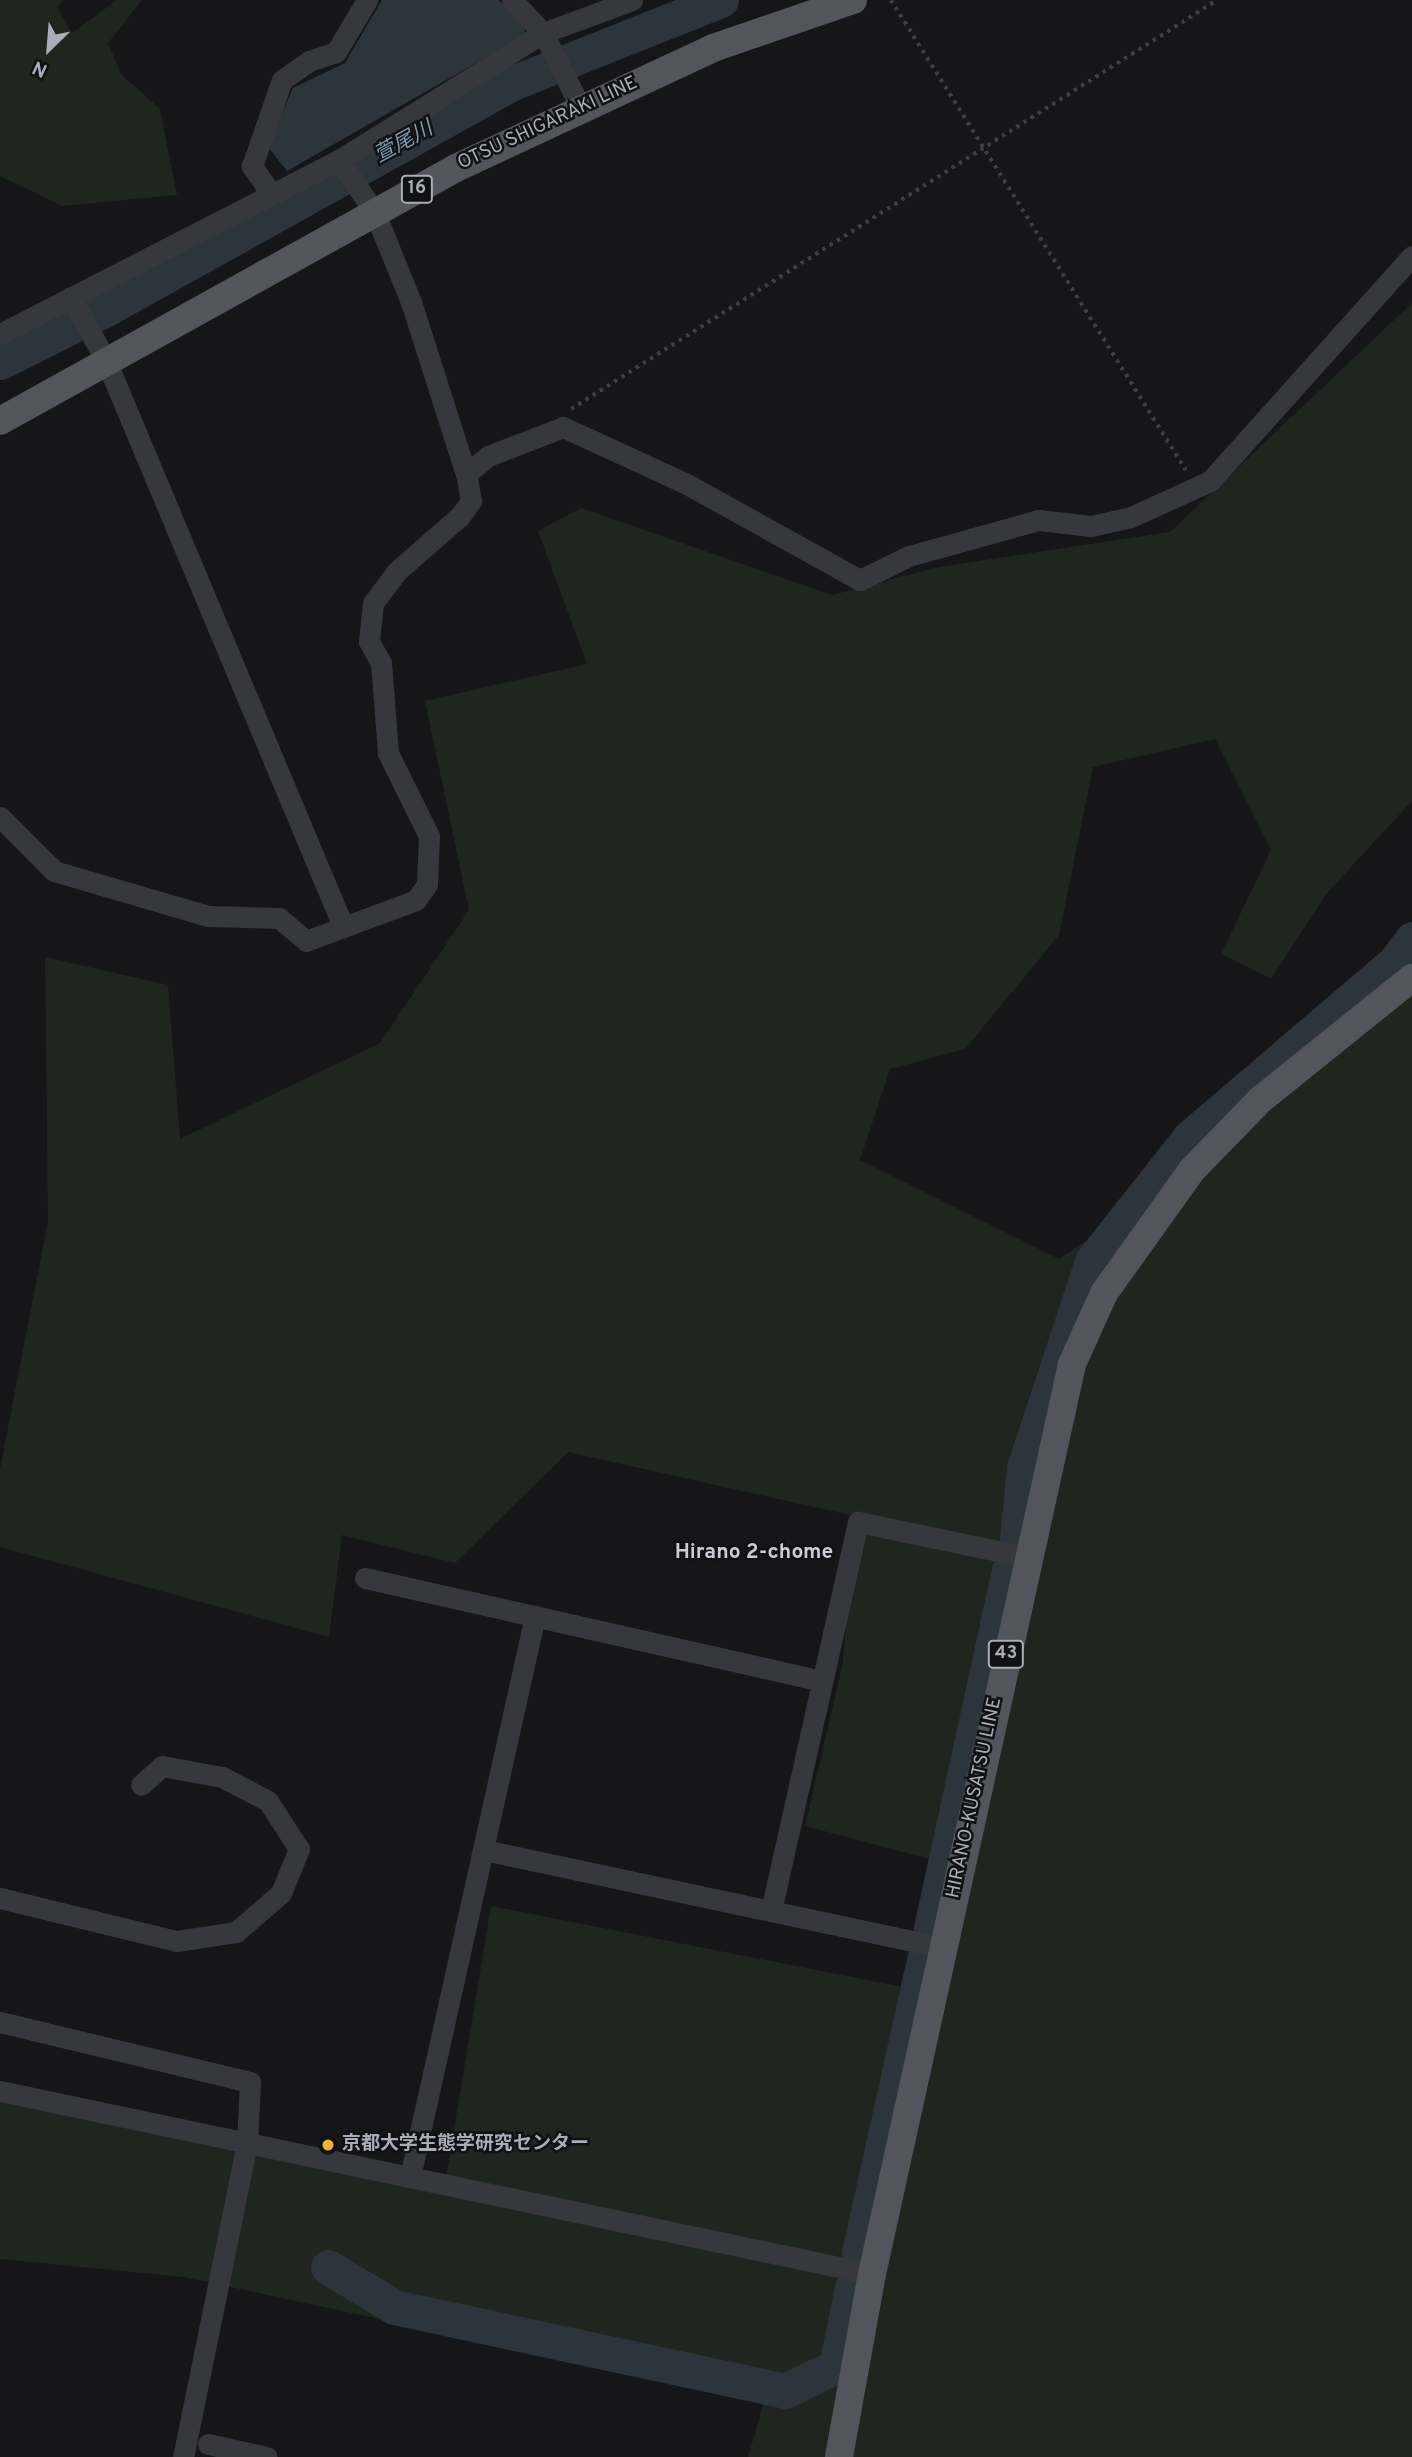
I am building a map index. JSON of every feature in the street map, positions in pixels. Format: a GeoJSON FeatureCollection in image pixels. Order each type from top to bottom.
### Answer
{"type":"FeatureCollection","features":[{"type":"Feature","properties":{"kind":"main road","name":"OTSU SHIGARAKI LINE"},"geometry":{"type":"LineString","coordinates":[[0,421],[103,356],[374,212],[576,97],[853,0]]}},
{"type":"Feature","properties":{"kind":"main road","name":"HIRANO-KUSATSU LINE"},"geometry":{"type":"LineString","coordinates":[[839,2457],[872,2274],[1027,1557],[1072,1364],[1104,1293],[1192,1170],[1259,1100],[1412,978]]}},
{"type":"Feature","properties":{"kind":"street"},"geometry":{"type":"LineString","coordinates":[[270,192],[252,166],[282,80],[309,61],[336,52],[367,0]]}},
{"type":"Feature","properties":{"kind":"street"},"geometry":{"type":"LineString","coordinates":[[512,0],[546,39],[576,97]]}},
{"type":"Feature","properties":{"kind":"street"},"geometry":{"type":"LineString","coordinates":[[0,334],[74,302],[270,192],[339,160],[546,39],[632,0]]}},
{"type":"Feature","properties":{"kind":"street"},"geometry":{"type":"LineString","coordinates":[[0,817],[54,872],[208,916],[279,918],[306,941],[416,900],[427,884],[429,836],[388,753],[381,663],[369,641],[373,603],[388,582],[471,502],[466,474],[411,302],[374,212],[339,160]]}},
{"type":"Feature","properties":{"kind":"street"},"geometry":{"type":"LineString","coordinates":[[466,474],[488,456],[563,428],[685,483],[860,580],[909,556],[964,540],[1039,520],[1091,526],[1131,517],[1197,488],[1231,461],[1412,256]]}},
{"type":"Feature","properties":{"kind":"street"},"geometry":{"type":"LineString","coordinates":[[74,302],[103,356],[343,926]]}},
{"type":"Feature","properties":{"kind":"street"},"geometry":{"type":"LineString","coordinates":[[771,1911],[858,1522],[1027,1557]]}},
{"type":"Feature","properties":{"kind":"street"},"geometry":{"type":"LineString","coordinates":[[365,1578],[822,1681]]}},
{"type":"Feature","properties":{"kind":"street"},"geometry":{"type":"LineString","coordinates":[[410,2177],[534,1616]]}},
{"type":"Feature","properties":{"kind":"street"},"geometry":{"type":"LineString","coordinates":[[0,1898],[177,1941],[236,1932],[281,1893],[299,1849],[268,1801],[222,1777],[162,1766],[141,1785]]}},
{"type":"Feature","properties":{"kind":"street"},"geometry":{"type":"LineString","coordinates":[[484,1850],[942,1947]]}},
{"type":"Feature","properties":{"kind":"street"},"geometry":{"type":"LineString","coordinates":[[0,2022],[250,2082],[247,2143],[183,2457]]}},
{"type":"Feature","properties":{"kind":"street"},"geometry":{"type":"LineString","coordinates":[[0,2091],[872,2274]]}},
{"type":"Feature","properties":{"kind":"street"},"geometry":{"type":"LineString","coordinates":[[208,2444],[267,2457]]}},
{"type":"Feature","properties":{"kind":"path"},"geometry":{"type":"LineString","coordinates":[[891,0],[981,148],[1197,488]]}},
{"type":"Feature","properties":{"kind":"path"},"geometry":{"type":"LineString","coordinates":[[563,428],[571,409],[1217,0]]}},
{"type":"Feature","properties":{"kind":"shaded area"},"geometry":{"type":"Polygon","coordinates":[[[0,0],[64,0],[57,7],[72,33],[117,0],[142,0],[108,43],[121,74],[160,109],[177,195],[62,206],[0,176],[0,0]]]}},
{"type":"Feature","properties":{"kind":"shaded area"},"geometry":{"type":"Polygon","coordinates":[[[382,0],[498,0],[524,23],[525,35],[287,171],[268,147],[293,88],[345,63],[382,0]]]}},
{"type":"Feature","properties":{"kind":"shaded area"},"geometry":{"type":"Polygon","coordinates":[[[1412,303],[1412,801],[1326,894],[1271,979],[1221,954],[1271,850],[1215,739],[1093,767],[1059,935],[965,1049],[890,1069],[860,1160],[1059,1259],[1192,1170],[1412,965],[1412,2457],[748,2457],[764,2402],[184,2277],[0,2259],[0,2091],[445,2184],[491,1906],[928,1992],[956,1866],[805,1826],[843,1662],[855,1516],[568,1452],[455,1563],[342,1535],[329,1637],[0,1547],[0,1469],[48,1221],[45,957],[168,985],[180,1139],[380,1043],[469,910],[425,701],[587,664],[538,531],[581,508],[832,595],[939,567],[1170,532],[1412,303]]]}},
{"type":"Feature","properties":{"kind":"waterway","name":"萱尾川"},"geometry":{"type":"LineString","coordinates":[[99,313],[510,84],[721,0]]}},
{"type":"Feature","properties":{"kind":"waterway","name":"萱尾川"},"geometry":{"type":"LineString","coordinates":[[0,362],[70,327]]}},
{"type":"Feature","properties":{"kind":"waterway"},"geometry":{"type":"LineString","coordinates":[[1017,1538],[1024,1468],[1092,1261],[1190,1137],[1394,963],[1412,939]]}},
{"type":"Feature","properties":{"kind":"waterway"},"geometry":{"type":"LineString","coordinates":[[931,1928],[1009,1569]]}},
{"type":"Feature","properties":{"kind":"waterway"},"geometry":{"type":"LineString","coordinates":[[859,2253],[924,1960]]}},
{"type":"Feature","properties":{"kind":"waterway"},"geometry":{"type":"LineString","coordinates":[[328,2267],[394,2307],[785,2391],[836,2366],[852,2288]]}},
{"type":"Feature","properties":{"kind":"place","name":"京都大学生態学研究センター"},"geometry":{"type":"Point","coordinates":[328,2145]}},
{"type":"Feature","properties":{"kind":"district","name":"Hirano 2-chome"},"geometry":{"type":"Point","coordinates":[754,1553]}}]}
